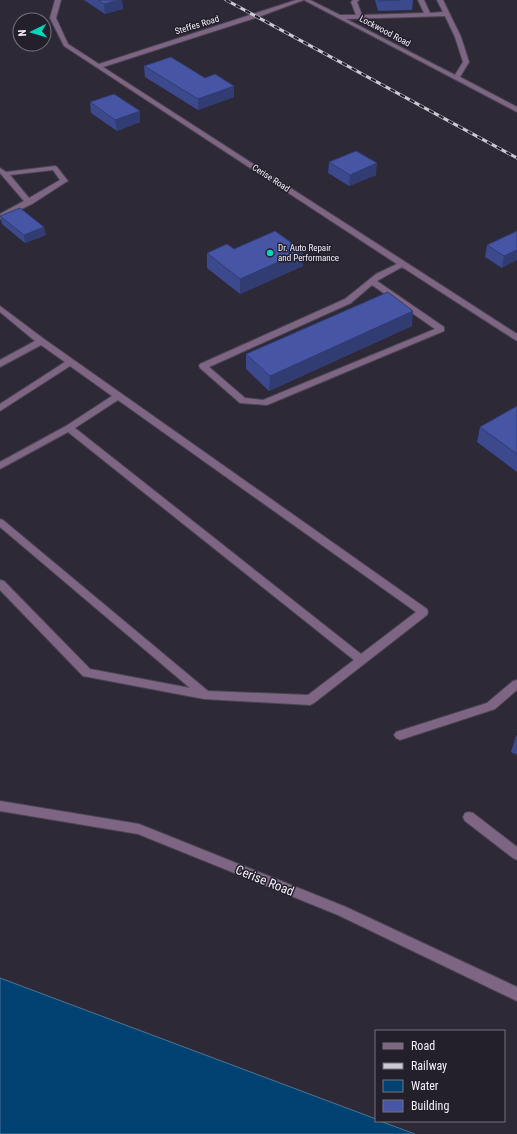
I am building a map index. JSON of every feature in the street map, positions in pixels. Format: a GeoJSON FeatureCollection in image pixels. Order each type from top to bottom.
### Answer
{"type":"FeatureCollection","features":[{"type":"Feature","properties":{"kind":"street","name":"Cerise Road"},"geometry":{"type":"LineString","coordinates":[[58,0],[53,18],[66,45],[517,338]]}},
{"type":"Feature","properties":{"kind":"street","name":"Steffes Road"},"geometry":{"type":"LineString","coordinates":[[99,66],[256,16],[300,0]]}},
{"type":"Feature","properties":{"kind":"street","name":"Lockwood Road"},"geometry":{"type":"LineString","coordinates":[[306,0],[517,110]]}},
{"type":"Feature","properties":{"kind":"street"},"geometry":{"type":"LineString","coordinates":[[356,0],[354,2],[360,17]]}},
{"type":"Feature","properties":{"kind":"street"},"geometry":{"type":"LineString","coordinates":[[421,0],[428,15]]}},
{"type":"Feature","properties":{"kind":"street"},"geometry":{"type":"LineString","coordinates":[[440,0],[458,36],[466,62],[456,78]]}},
{"type":"Feature","properties":{"kind":"street"},"geometry":{"type":"LineString","coordinates":[[339,17],[447,14]]}},
{"type":"Feature","properties":{"kind":"street"},"geometry":{"type":"LineString","coordinates":[[0,217],[64,182],[55,168],[2,172]]}},
{"type":"Feature","properties":{"kind":"street"},"geometry":{"type":"LineString","coordinates":[[2,172],[29,202]]}},
{"type":"Feature","properties":{"kind":"street"},"geometry":{"type":"LineString","coordinates":[[373,282],[441,329],[264,403],[243,401],[203,366],[348,301],[379,276],[402,264]]}},
{"type":"Feature","properties":{"kind":"street"},"geometry":{"type":"LineString","coordinates":[[0,308],[70,362],[422,612],[310,700],[206,695],[87,673],[0,584]]}},
{"type":"Feature","properties":{"kind":"street"},"geometry":{"type":"LineString","coordinates":[[0,364],[41,341]]}},
{"type":"Feature","properties":{"kind":"street"},"geometry":{"type":"LineString","coordinates":[[0,408],[70,362]]}},
{"type":"Feature","properties":{"kind":"street"},"geometry":{"type":"LineString","coordinates":[[0,466],[69,428],[118,396]]}},
{"type":"Feature","properties":{"kind":"street"},"geometry":{"type":"LineString","coordinates":[[69,428],[362,660]]}},
{"type":"Feature","properties":{"kind":"street"},"geometry":{"type":"LineString","coordinates":[[0,522],[206,695]]}},
{"type":"Feature","properties":{"kind":"street"},"geometry":{"type":"LineString","coordinates":[[400,735],[491,706],[517,684]]}},
{"type":"Feature","properties":{"kind":"street","name":"Cerise Road"},"geometry":{"type":"LineString","coordinates":[[0,806],[140,829],[342,911],[517,994]]}},
{"type":"Feature","properties":{"kind":"street"},"geometry":{"type":"LineString","coordinates":[[469,817],[517,854]]}},
{"type":"Feature","properties":{"kind":"water"},"geometry":{"type":"Polygon","coordinates":[[[0,978],[375,1119],[375,1122],[383,1122],[415,1134],[0,1134],[0,978]]]}},
{"type":"Feature","properties":{"kind":"building"},"geometry":{"type":"Polygon","coordinates":[[[98,0],[119,0],[104,4],[98,0]]]}},
{"type":"Feature","properties":{"kind":"building"},"geometry":{"type":"Polygon","coordinates":[[[379,0],[400,0],[379,1],[379,0]]]}},
{"type":"Feature","properties":{"kind":"building"},"geometry":{"type":"Polygon","coordinates":[[[171,57],[205,78],[215,74],[234,86],[198,99],[144,66],[171,57]]]}},
{"type":"Feature","properties":{"kind":"building"},"geometry":{"type":"Polygon","coordinates":[[[114,94],[140,111],[115,120],[90,102],[114,94]]]}},
{"type":"Feature","properties":{"kind":"building"},"geometry":{"type":"Polygon","coordinates":[[[356,151],[377,163],[350,175],[329,162],[356,151]]]}},
{"type":"Feature","properties":{"kind":"building"},"geometry":{"type":"Polygon","coordinates":[[[20,208],[44,227],[24,235],[0,216],[20,208]]]}},
{"type":"Feature","properties":{"kind":"building"},"geometry":{"type":"Polygon","coordinates":[[[275,231],[303,251],[240,279],[207,253],[227,244],[234,249],[275,231]]]}},
{"type":"Feature","properties":{"kind":"building"},"geometry":{"type":"Polygon","coordinates":[[[517,231],[517,250],[504,256],[487,245],[517,231]]]}},
{"type":"Feature","properties":{"kind":"building"},"geometry":{"type":"Polygon","coordinates":[[[388,292],[413,311],[270,376],[246,354],[388,292]]]}},
{"type":"Feature","properties":{"kind":"building"},"geometry":{"type":"Polygon","coordinates":[[[517,406],[517,454],[480,427],[517,406]]]}},
{"type":"Feature","properties":{"kind":"railway"},"geometry":{"type":"LineString","coordinates":[[226,0],[517,158]]}},
{"type":"Feature","properties":{"kind":"place","name":"Dr. Auto Repair and Performance"},"geometry":{"type":"Point","coordinates":[270,253]}}]}
